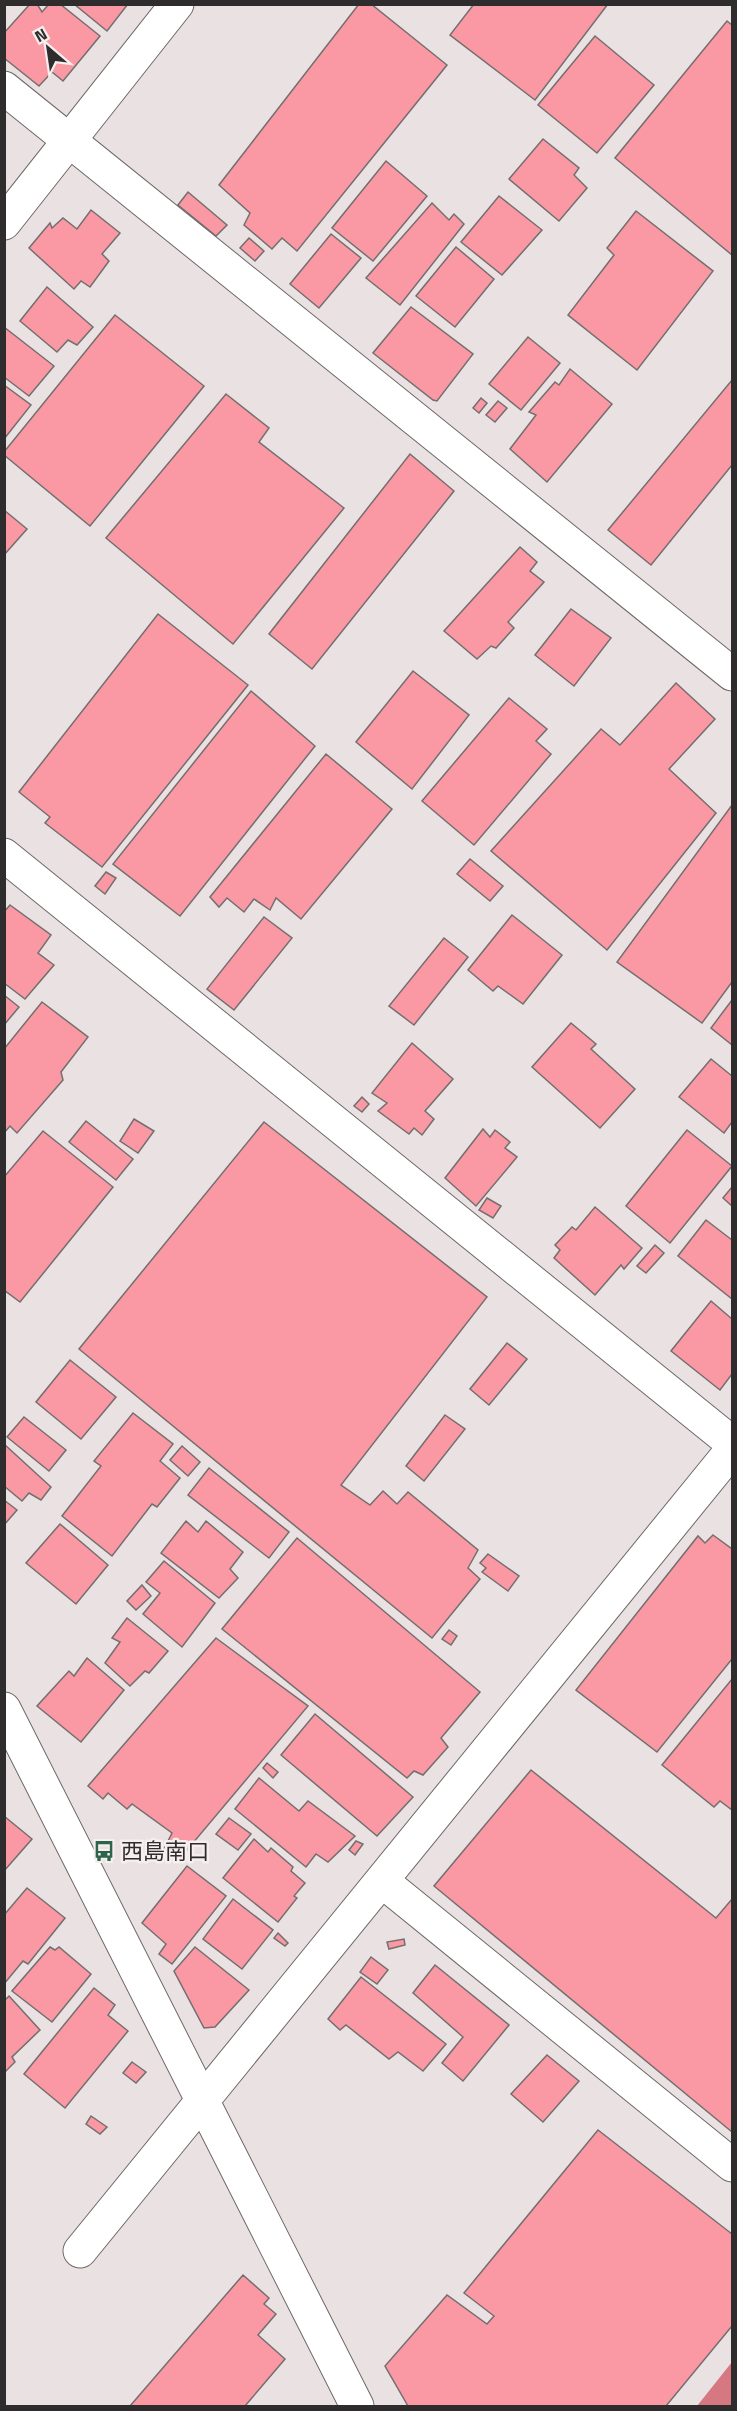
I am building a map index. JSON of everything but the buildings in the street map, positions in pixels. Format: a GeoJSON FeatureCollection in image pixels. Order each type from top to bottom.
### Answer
{"type":"FeatureCollection","features":[{"type":"Feature","properties":{"kind":"street"},"geometry":{"type":"LineString","coordinates":[[4,223],[177,4]]}},
{"type":"Feature","properties":{"kind":"street"},"geometry":{"type":"LineString","coordinates":[[4,88],[732,674]]}},
{"type":"Feature","properties":{"kind":"street"},"geometry":{"type":"LineString","coordinates":[[4,855],[732,1443]]}},
{"type":"Feature","properties":{"kind":"street"},"geometry":{"type":"LineString","coordinates":[[80,2251],[732,1450]]}},
{"type":"Feature","properties":{"kind":"street"},"geometry":{"type":"LineString","coordinates":[[4,1709],[357,2406]]}},
{"type":"Feature","properties":{"kind":"street"},"geometry":{"type":"LineString","coordinates":[[382,1881],[732,2166]]}},
{"type":"Feature","properties":{"kind":"shaded area"},"geometry":{"type":"Polygon","coordinates":[[[732,2362],[732,2406],[697,2406],[732,2362]]]}},
{"type":"Feature","properties":{"kind":"place","name":"西島南口"},"geometry":{"type":"Point","coordinates":[104,1851]}}]}
